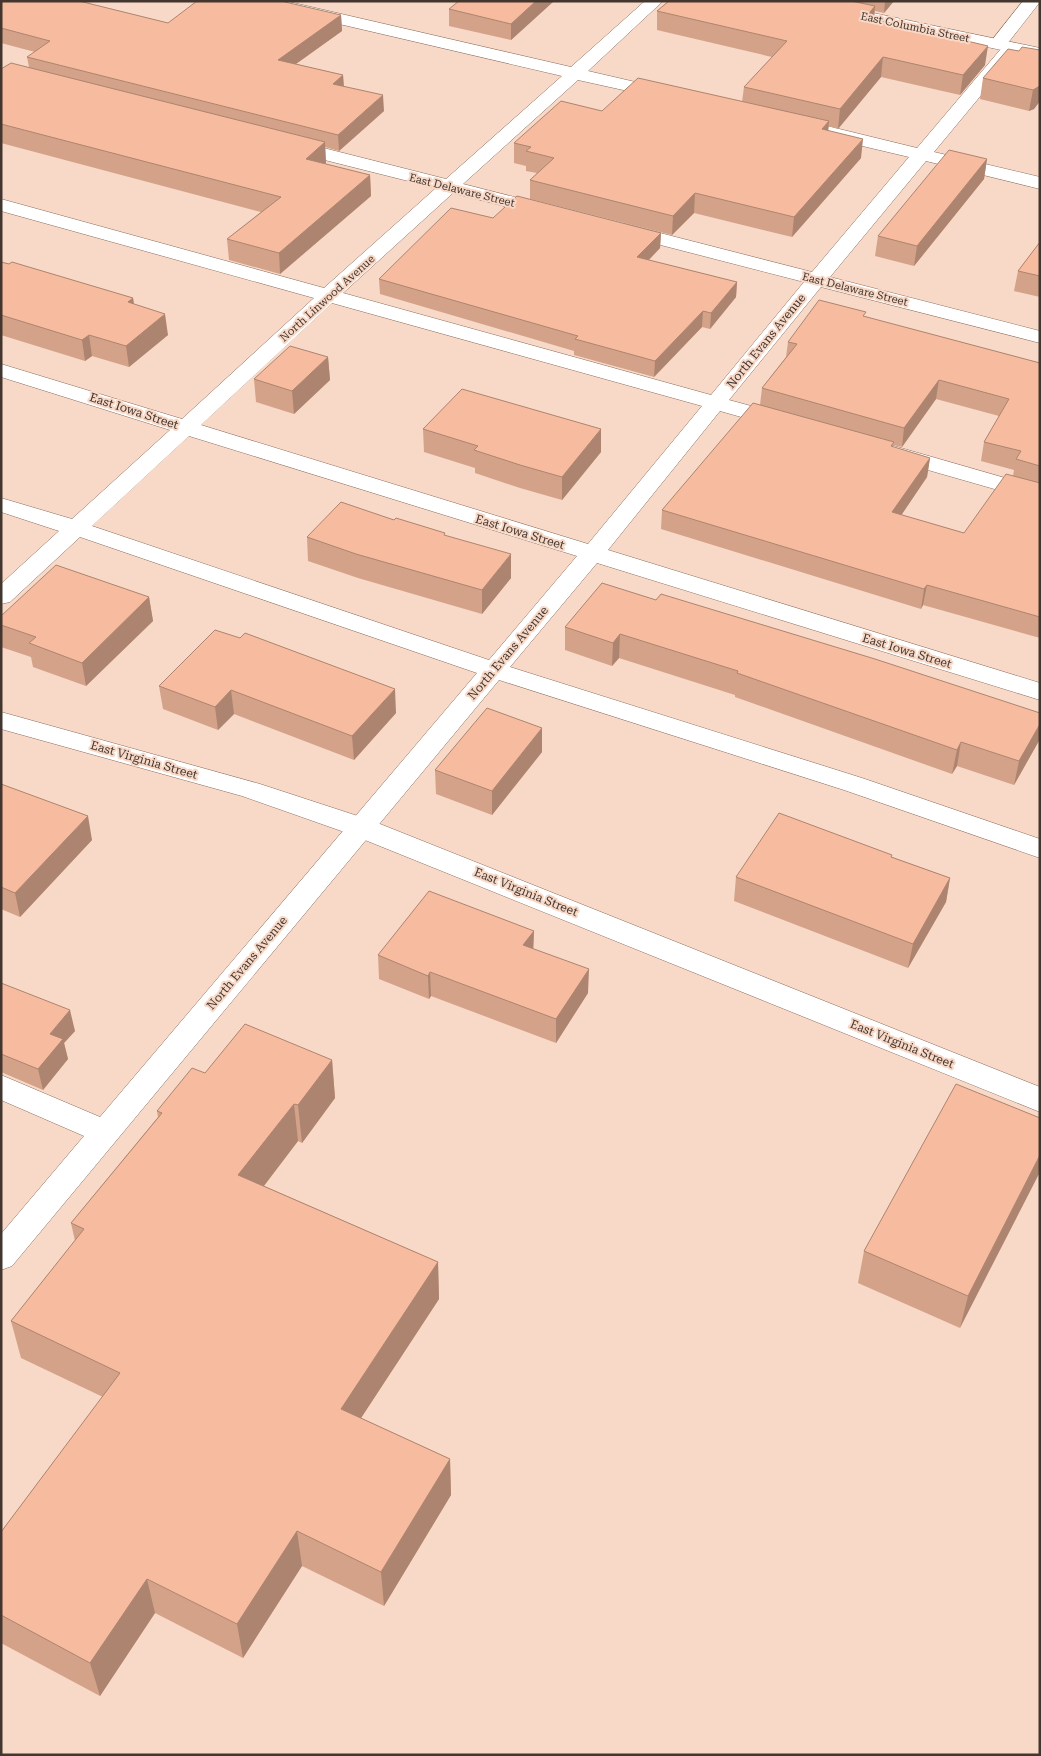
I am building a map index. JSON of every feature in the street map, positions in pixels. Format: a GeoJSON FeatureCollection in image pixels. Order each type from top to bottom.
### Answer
{"type":"FeatureCollection","features":[{"type":"Feature","properties":{"kind":"street"},"geometry":{"type":"LineString","coordinates":[[262,1],[680,98]]}},
{"type":"Feature","properties":{"kind":"street","name":"North Linwood Avenue"},"geometry":{"type":"LineString","coordinates":[[1,596],[328,296],[655,1]]}},
{"type":"Feature","properties":{"kind":"street","name":"East Columbia Street"},"geometry":{"type":"LineString","coordinates":[[790,1],[1040,53]]}},
{"type":"Feature","properties":{"kind":"street","name":"North Evans Avenue"},"geometry":{"type":"LineString","coordinates":[[1,1257],[360,827],[592,554],[921,154],[1005,46],[1032,1]]}},
{"type":"Feature","properties":{"kind":"street"},"geometry":{"type":"LineString","coordinates":[[805,127],[1040,183]]}},
{"type":"Feature","properties":{"kind":"street","name":"East Delaware Street"},"geometry":{"type":"LineString","coordinates":[[269,140],[567,216]]}},
{"type":"Feature","properties":{"kind":"street"},"geometry":{"type":"LineString","coordinates":[[1,205],[802,427]]}},
{"type":"Feature","properties":{"kind":"street","name":"East Delaware Street"},"geometry":{"type":"LineString","coordinates":[[605,225],[1040,337]]}},
{"type":"Feature","properties":{"kind":"street","name":"East Iowa Street"},"geometry":{"type":"LineString","coordinates":[[1,370],[1040,692]]}},
{"type":"Feature","properties":{"kind":"street"},"geometry":{"type":"LineString","coordinates":[[878,449],[1040,495]]}},
{"type":"Feature","properties":{"kind":"street"},"geometry":{"type":"LineString","coordinates":[[1,505],[75,528],[494,670],[798,766],[1040,849]]}},
{"type":"Feature","properties":{"kind":"street","name":"East Virginia Street"},"geometry":{"type":"LineString","coordinates":[[1,720],[251,790],[360,827],[1040,1100]]}},
{"type":"Feature","properties":{"kind":"street"},"geometry":{"type":"LineString","coordinates":[[1,1087],[105,1132]]}},
{"type":"Feature","properties":{"kind":"building"},"geometry":{"type":"Polygon","coordinates":[[[1,1],[79,1],[168,23],[197,1],[281,1],[341,15],[278,60],[343,75],[333,84],[383,95],[338,135],[27,57],[50,41],[1,28],[1,1]]]}},
{"type":"Feature","properties":{"kind":"building"},"geometry":{"type":"Polygon","coordinates":[[[459,1],[536,1],[511,24],[449,9],[459,1]]]}},
{"type":"Feature","properties":{"kind":"building"},"geometry":{"type":"Polygon","coordinates":[[[669,1],[851,1],[875,6],[866,17],[988,46],[963,75],[883,57],[840,109],[744,87],[787,41],[657,11],[669,1]]]}},
{"type":"Feature","properties":{"kind":"building"},"geometry":{"type":"Polygon","coordinates":[[[1022,47],[1040,50],[1040,85],[1038,87],[1033,90],[983,78],[1008,49],[1019,51],[1022,47]]]}},
{"type":"Feature","properties":{"kind":"building"},"geometry":{"type":"Polygon","coordinates":[[[11,63],[325,142],[306,159],[370,175],[279,253],[227,239],[281,197],[1,124],[1,69],[11,63]]]}},
{"type":"Feature","properties":{"kind":"building"},"geometry":{"type":"Polygon","coordinates":[[[638,78],[829,121],[822,129],[863,139],[794,217],[695,193],[673,216],[530,180],[554,158],[526,151],[531,147],[514,143],[561,101],[602,111],[638,78]]]}},
{"type":"Feature","properties":{"kind":"building"},"geometry":{"type":"Polygon","coordinates":[[[949,150],[987,159],[917,246],[878,236],[949,150]]]}},
{"type":"Feature","properties":{"kind":"building"},"geometry":{"type":"Polygon","coordinates":[[[517,196],[661,233],[637,257],[737,282],[711,313],[703,311],[655,361],[575,339],[578,336],[379,279],[451,208],[493,218],[517,196]]]}},
{"type":"Feature","properties":{"kind":"building"},"geometry":{"type":"Polygon","coordinates":[[[1040,242],[1040,276],[1018,271],[1040,242]]]}},
{"type":"Feature","properties":{"kind":"building"},"geometry":{"type":"Polygon","coordinates":[[[1,262],[9,264],[12,262],[133,298],[128,302],[165,314],[126,346],[89,335],[82,340],[1,315],[1,262]]]}},
{"type":"Feature","properties":{"kind":"building"},"geometry":{"type":"Polygon","coordinates":[[[819,300],[866,312],[863,316],[1040,363],[1040,466],[1016,459],[1021,451],[984,442],[1009,399],[939,380],[904,428],[762,388],[797,344],[788,342],[819,300]]]}},
{"type":"Feature","properties":{"kind":"building"},"geometry":{"type":"Polygon","coordinates":[[[290,346],[328,357],[292,391],[254,379],[290,346]]]}},
{"type":"Feature","properties":{"kind":"building"},"geometry":{"type":"Polygon","coordinates":[[[462,389],[601,429],[562,477],[520,465],[474,450],[478,446],[423,429],[462,389]]]}},
{"type":"Feature","properties":{"kind":"building"},"geometry":{"type":"Polygon","coordinates":[[[753,403],[894,442],[891,446],[930,458],[892,512],[964,533],[1006,474],[1040,483],[1040,617],[927,585],[924,589],[662,510],[753,403]]]}},
{"type":"Feature","properties":{"kind":"building"},"geometry":{"type":"Polygon","coordinates":[[[341,502],[394,520],[396,518],[445,533],[444,535],[511,554],[482,590],[356,554],[307,537],[341,502]]]}},
{"type":"Feature","properties":{"kind":"building"},"geometry":{"type":"Polygon","coordinates":[[[56,565],[149,597],[82,663],[29,643],[36,637],[1,625],[1,616],[56,565]]]}},
{"type":"Feature","properties":{"kind":"building"},"geometry":{"type":"Polygon","coordinates":[[[602,583],[656,600],[661,594],[875,659],[1040,713],[1040,724],[1019,761],[961,742],[957,750],[737,673],[738,671],[620,634],[613,643],[565,627],[602,583]]]}},
{"type":"Feature","properties":{"kind":"building"},"geometry":{"type":"Polygon","coordinates":[[[215,630],[240,638],[245,633],[395,689],[352,736],[231,690],[215,707],[159,686],[215,630]]]}},
{"type":"Feature","properties":{"kind":"building"},"geometry":{"type":"Polygon","coordinates":[[[487,708],[542,728],[492,791],[435,770],[487,708]]]}},
{"type":"Feature","properties":{"kind":"building"},"geometry":{"type":"Polygon","coordinates":[[[1,784],[88,816],[15,893],[1,887],[1,784]]]}},
{"type":"Feature","properties":{"kind":"building"},"geometry":{"type":"Polygon","coordinates":[[[779,813],[950,878],[913,944],[736,877],[779,813]]]}},
{"type":"Feature","properties":{"kind":"building"},"geometry":{"type":"Polygon","coordinates":[[[429,891],[534,931],[523,945],[589,969],[556,1019],[430,972],[428,976],[378,955],[429,891]]]}},
{"type":"Feature","properties":{"kind":"building"},"geometry":{"type":"Polygon","coordinates":[[[1,983],[70,1010],[50,1034],[63,1039],[38,1069],[1,1054],[1,983]]]}},
{"type":"Feature","properties":{"kind":"building"},"geometry":{"type":"Polygon","coordinates":[[[245,1024],[332,1060],[298,1105],[294,1104],[238,1175],[438,1262],[341,1409],[450,1459],[381,1572],[297,1531],[237,1624],[147,1579],[90,1663],[1,1615],[1,1532],[120,1373],[11,1321],[84,1229],[71,1223],[162,1113],[157,1111],[192,1068],[205,1073],[245,1024]]]}},
{"type":"Feature","properties":{"kind":"building"},"geometry":{"type":"Polygon","coordinates":[[[956,1084],[1040,1118],[1040,1155],[968,1296],[864,1251],[956,1084]]]}}]}
